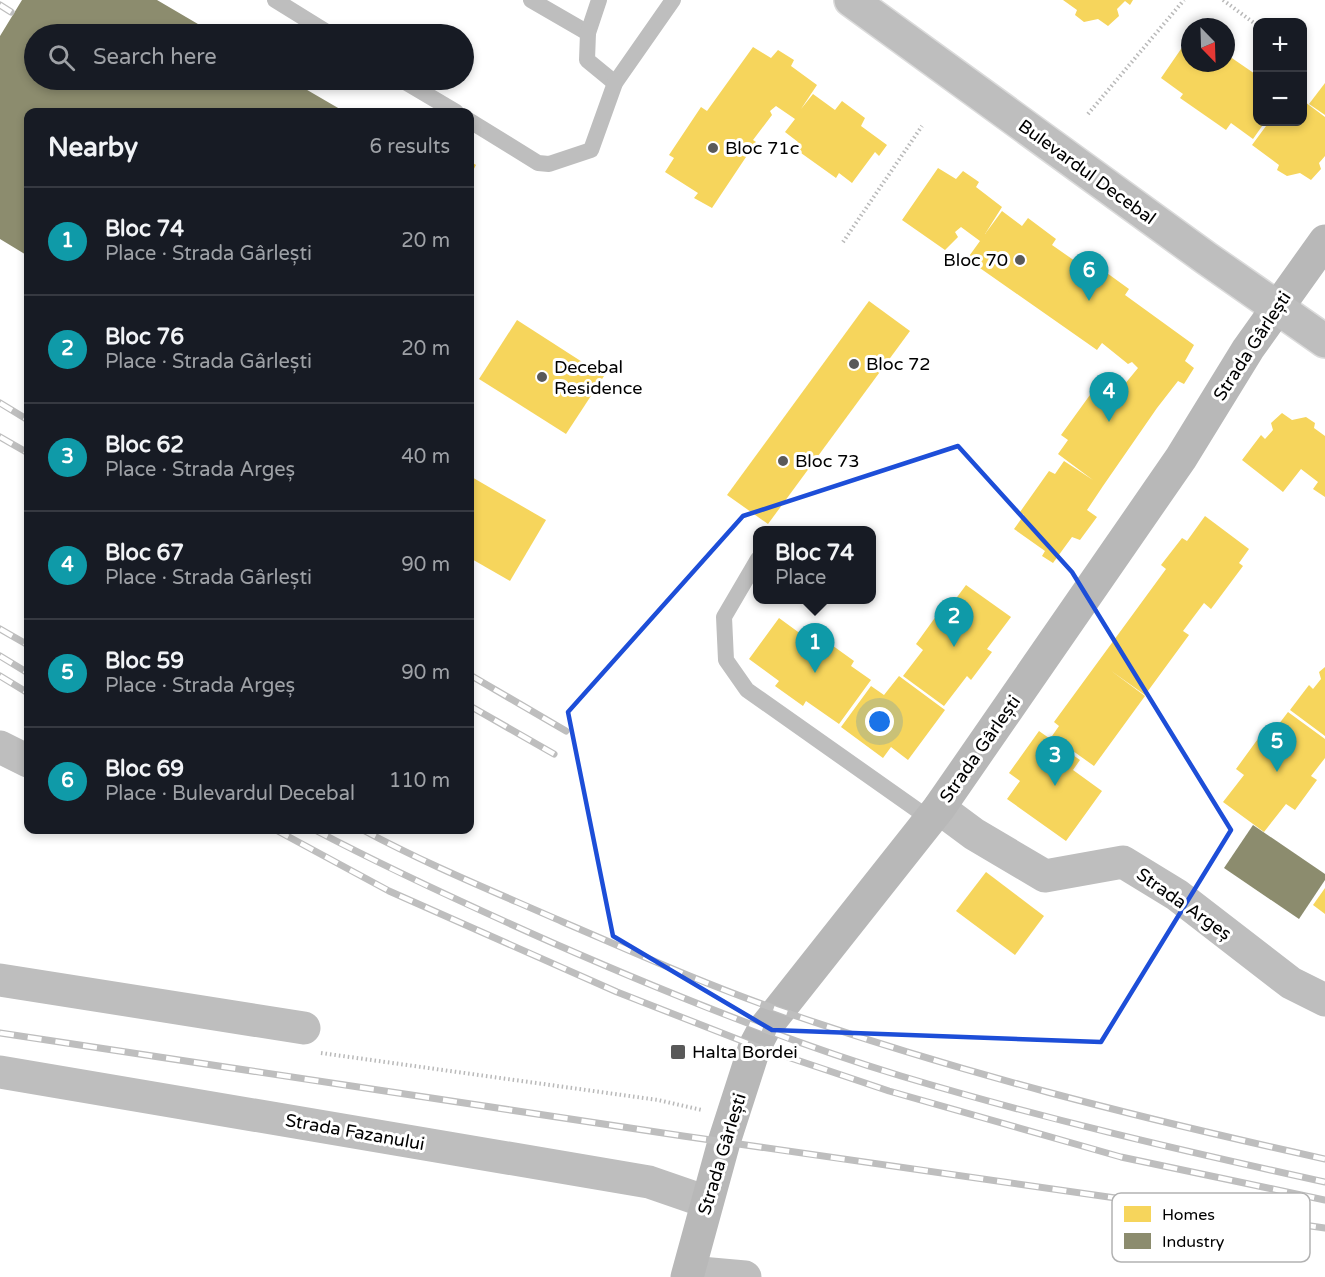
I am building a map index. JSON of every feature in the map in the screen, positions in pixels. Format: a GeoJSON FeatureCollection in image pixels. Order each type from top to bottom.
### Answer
{"type":"FeatureCollection","features":[{"type":"Feature","properties":{"kind":"street","name":"Bulevardul Decebal"},"geometry":{"type":"LineString","coordinates":[[851,0],[1276,308],[1325,341]]}},
{"type":"Feature","properties":{"kind":"street","name":"Strada Gârlești"},"geometry":{"type":"LineString","coordinates":[[688,1275],[707,1202],[755,1046],[764,1029],[934,814],[1181,458],[1276,308],[1325,241]]}},
{"type":"Feature","properties":{"kind":"street"},"geometry":{"type":"LineString","coordinates":[[0,747],[24,759]]}},
{"type":"Feature","properties":{"kind":"street","name":"Strada Argeș"},"geometry":{"type":"LineString","coordinates":[[934,814],[974,834],[1045,876],[1123,862],[1177,895],[1291,983],[1325,1000]]}},
{"type":"Feature","properties":{"kind":"street"},"geometry":{"type":"LineString","coordinates":[[0,980],[304,1028]]}},
{"type":"Feature","properties":{"kind":"street","name":"Strada Fazanului"},"geometry":{"type":"LineString","coordinates":[[0,1071],[649,1182],[707,1202]]}},
{"type":"Feature","properties":{"kind":"street"},"geometry":{"type":"LineString","coordinates":[[688,1275],[746,1277]]}},
{"type":"Feature","properties":{"kind":"lane"},"geometry":{"type":"LineString","coordinates":[[275,0],[314,24]]}},
{"type":"Feature","properties":{"kind":"lane"},"geometry":{"type":"LineString","coordinates":[[531,0],[588,33]]}},
{"type":"Feature","properties":{"kind":"lane"},"geometry":{"type":"LineString","coordinates":[[599,0],[588,33],[587,60],[615,83]]}},
{"type":"Feature","properties":{"kind":"lane"},"geometry":{"type":"LineString","coordinates":[[474,123],[538,163],[560,162],[591,150],[615,83],[673,0]]}},
{"type":"Feature","properties":{"kind":"lane"},"geometry":{"type":"LineString","coordinates":[[419,90],[449,108]]}},
{"type":"Feature","properties":{"kind":"lane"},"geometry":{"type":"LineString","coordinates":[[753,567],[724,616],[726,660],[747,690],[934,814]]}},
{"type":"Feature","properties":{"kind":"path"},"geometry":{"type":"LineString","coordinates":[[1088,114],[1184,0]]}},
{"type":"Feature","properties":{"kind":"path"},"geometry":{"type":"LineString","coordinates":[[1223,0],[1253,23]]}},
{"type":"Feature","properties":{"kind":"path"},"geometry":{"type":"LineString","coordinates":[[843,242],[921,126]]}},
{"type":"Feature","properties":{"kind":"path"},"geometry":{"type":"LineString","coordinates":[[304,1028],[319,1053],[658,1100],[734,1117]]}},
{"type":"Feature","properties":{"kind":"highlighted area"},"geometry":{"type":"Polygon","coordinates":[[[958,446],[1072,572],[1231,830],[1101,1042],[772,1030],[613,936],[568,712],[743,516],[958,446]]]}},
{"type":"Feature","properties":{"kind":"building: Homes"},"geometry":{"type":"Polygon","coordinates":[[[1063,0],[1133,0],[1130,5],[1125,1],[1117,9],[1119,16],[1108,26],[1098,19],[1084,22],[1075,15],[1077,10],[1063,0]]]}},
{"type":"Feature","properties":{"kind":"building: Homes"},"geometry":{"type":"Polygon","coordinates":[[[753,47],[771,58],[778,50],[794,60],[791,66],[817,85],[801,109],[813,94],[835,110],[842,101],[865,118],[861,126],[887,145],[879,156],[875,152],[852,183],[839,173],[836,178],[794,148],[798,142],[785,132],[795,119],[776,106],[770,111],[772,115],[753,140],[756,142],[712,208],[694,198],[698,193],[665,172],[674,158],[669,155],[701,107],[707,111],[753,47]]]}},
{"type":"Feature","properties":{"kind":"building: Homes"},"geometry":{"type":"Polygon","coordinates":[[[1181,49],[1181,72],[1235,72],[1235,60],[1253,73],[1253,126],[1262,126],[1253,139],[1231,123],[1226,130],[1180,98],[1183,94],[1161,78],[1181,49]]]}},
{"type":"Feature","properties":{"kind":"building: Homes"},"geometry":{"type":"Polygon","coordinates":[[[1325,83],[1325,115],[1309,104],[1325,83]]]}},
{"type":"Feature","properties":{"kind":"building: Homes"},"geometry":{"type":"Polygon","coordinates":[[[1307,104],[1325,117],[1325,156],[1319,163],[1321,169],[1311,180],[1300,173],[1287,176],[1277,170],[1279,165],[1252,145],[1266,126],[1307,126],[1307,104]]]}},
{"type":"Feature","properties":{"kind":"building: Homes"},"geometry":{"type":"Polygon","coordinates":[[[938,168],[956,179],[963,171],[979,182],[976,187],[1002,207],[985,234],[1002,211],[1022,226],[1028,218],[1056,239],[1052,245],[1095,275],[1100,268],[1129,289],[1125,295],[1194,345],[1185,361],[1194,368],[1184,384],[1178,381],[1157,408],[1087,510],[1097,517],[1080,540],[1072,537],[1053,563],[1042,556],[1045,551],[1014,529],[1024,515],[1020,512],[1049,471],[1055,474],[1064,461],[1093,480],[1058,454],[1068,440],[1061,435],[1095,388],[1101,392],[1112,377],[1124,385],[1138,368],[1132,362],[1128,364],[1102,343],[1097,350],[967,259],[980,241],[961,227],[955,232],[958,237],[945,250],[902,220],[938,168]]]}},
{"type":"Feature","properties":{"kind":"building: Homes"},"geometry":{"type":"Polygon","coordinates":[[[869,301],[910,331],[768,524],[727,495],[869,301]]]}},
{"type":"Feature","properties":{"kind":"building: Homes","name":"Decebal Residence"},"geometry":{"type":"Polygon","coordinates":[[[517,320],[604,376],[566,434],[479,379],[517,320]]]}},
{"type":"Feature","properties":{"kind":"building: Homes"},"geometry":{"type":"Polygon","coordinates":[[[1282,413],[1292,420],[1306,417],[1315,423],[1314,428],[1325,436],[1325,497],[1313,489],[1318,482],[1301,469],[1283,492],[1242,460],[1261,435],[1265,439],[1273,430],[1271,423],[1282,413]]]}},
{"type":"Feature","properties":{"kind":"building: Homes"},"geometry":{"type":"Polygon","coordinates":[[[474,478],[546,520],[510,581],[474,560],[474,478]]]}},
{"type":"Feature","properties":{"kind":"building: Homes"},"geometry":{"type":"Polygon","coordinates":[[[1205,516],[1249,549],[1239,563],[1243,566],[1211,609],[1204,603],[1183,631],[1189,635],[1145,695],[1110,670],[1145,696],[1094,766],[1052,736],[1059,726],[1054,722],[1166,569],[1161,565],[1182,538],[1187,541],[1205,516]]]}},
{"type":"Feature","properties":{"kind":"building: Homes"},"geometry":{"type":"Polygon","coordinates":[[[966,585],[1011,617],[987,649],[992,652],[971,680],[967,676],[944,706],[903,676],[923,650],[916,644],[947,601],[952,604],[966,585]]]}},
{"type":"Feature","properties":{"kind":"building: Homes"},"geometry":{"type":"Polygon","coordinates":[[[779,618],[805,637],[811,630],[854,661],[851,666],[871,680],[839,724],[806,701],[803,706],[775,686],[779,681],[749,659],[779,618]]]}},
{"type":"Feature","properties":{"kind":"building: Homes"},"geometry":{"type":"Polygon","coordinates":[[[1325,667],[1325,736],[1290,710],[1309,685],[1313,689],[1321,679],[1319,672],[1325,667]]]}},
{"type":"Feature","properties":{"kind":"building: Homes"},"geometry":{"type":"Polygon","coordinates":[[[899,676],[945,710],[908,760],[891,747],[883,758],[841,727],[871,686],[884,695],[899,676]]]}},
{"type":"Feature","properties":{"kind":"building: Homes"},"geometry":{"type":"Polygon","coordinates":[[[1288,712],[1325,739],[1325,758],[1311,776],[1317,780],[1295,810],[1286,804],[1264,832],[1223,802],[1244,775],[1236,769],[1260,736],[1266,741],[1288,712]]]}},
{"type":"Feature","properties":{"kind":"building: Homes"},"geometry":{"type":"Polygon","coordinates":[[[1039,731],[1080,760],[1073,770],[1102,791],[1066,841],[1007,799],[1020,781],[1009,773],[1039,731]]]}},
{"type":"Feature","properties":{"kind":"building: Homes"},"geometry":{"type":"Polygon","coordinates":[[[986,872],[1044,916],[1015,955],[956,911],[986,872]]]}},
{"type":"Feature","properties":{"kind":"building: Homes"},"geometry":{"type":"Polygon","coordinates":[[[1325,888],[1325,914],[1313,905],[1325,888]]]}},
{"type":"Feature","properties":{"kind":"building: Industry"},"geometry":{"type":"Polygon","coordinates":[[[22,0],[157,0],[198,24],[24,24],[24,90],[307,90],[338,108],[24,108],[24,254],[0,239],[0,36],[22,0]]]}},
{"type":"Feature","properties":{"kind":"building: Industry"},"geometry":{"type":"Polygon","coordinates":[[[1253,825],[1325,874],[1325,880],[1299,919],[1224,868],[1253,825]]]}},
{"type":"Feature","properties":{"kind":"railway"},"geometry":{"type":"LineString","coordinates":[[0,5],[11,12]]}},
{"type":"Feature","properties":{"kind":"railway"},"geometry":{"type":"LineString","coordinates":[[0,403],[24,418]]}},
{"type":"Feature","properties":{"kind":"railway"},"geometry":{"type":"LineString","coordinates":[[0,437],[24,451]]}},
{"type":"Feature","properties":{"kind":"railway"},"geometry":{"type":"LineString","coordinates":[[0,629],[24,643]]}},
{"type":"Feature","properties":{"kind":"railway"},"geometry":{"type":"LineString","coordinates":[[0,656],[24,671]]}},
{"type":"Feature","properties":{"kind":"railway"},"geometry":{"type":"LineString","coordinates":[[0,676],[24,691]]}},
{"type":"Feature","properties":{"kind":"railway"},"geometry":{"type":"LineString","coordinates":[[474,677],[566,731]]}},
{"type":"Feature","properties":{"kind":"railway"},"geometry":{"type":"LineString","coordinates":[[474,708],[554,754]]}},
{"type":"Feature","properties":{"kind":"railway"},"geometry":{"type":"LineString","coordinates":[[283,834],[389,891],[617,992],[755,1046],[889,1091],[1121,1157],[1292,1193]]}},
{"type":"Feature","properties":{"kind":"railway"},"geometry":{"type":"LineString","coordinates":[[323,834],[553,943],[682,998],[813,1047],[901,1076],[1059,1120],[1325,1182]]}},
{"type":"Feature","properties":{"kind":"railway"},"geometry":{"type":"LineString","coordinates":[[370,834],[437,867],[563,922],[695,978],[776,1009],[912,1053],[1048,1092],[1325,1159]]}},
{"type":"Feature","properties":{"kind":"railway"},"geometry":{"type":"LineString","coordinates":[[0,1033],[683,1136],[1112,1197]]}},
{"type":"Feature","properties":{"kind":"railway"},"geometry":{"type":"LineString","coordinates":[[1310,1197],[1325,1200]]}},
{"type":"Feature","properties":{"kind":"railway"},"geometry":{"type":"LineString","coordinates":[[1310,1226],[1325,1228]]}},
{"type":"Feature","properties":{"kind":"place","name":"Bloc 71c"},"geometry":{"type":"Point","coordinates":[713,148]}},
{"type":"Feature","properties":{"kind":"place","name":"Bloc 70"},"geometry":{"type":"Point","coordinates":[1020,260]}},
{"type":"Feature","properties":{"kind":"place","name":"Bloc 69"},"geometry":{"type":"Point","coordinates":[1089,301]}},
{"type":"Feature","properties":{"kind":"place","name":"Bloc 72"},"geometry":{"type":"Point","coordinates":[854,364]}},
{"type":"Feature","properties":{"kind":"place","name":"Decebal Residence"},"geometry":{"type":"Point","coordinates":[542,377]}},
{"type":"Feature","properties":{"kind":"place","name":"Bloc 67"},"geometry":{"type":"Point","coordinates":[1109,422]}},
{"type":"Feature","properties":{"kind":"place","name":"Bloc 73"},"geometry":{"type":"Point","coordinates":[783,461]}},
{"type":"Feature","properties":{"kind":"place","name":"Bloc 76"},"geometry":{"type":"Point","coordinates":[954,647]}},
{"type":"Feature","properties":{"kind":"place","name":"Bloc 74"},"geometry":{"type":"Point","coordinates":[815,673]}},
{"type":"Feature","properties":{"kind":"place","name":"Bloc 59"},"geometry":{"type":"Point","coordinates":[1277,772]}},
{"type":"Feature","properties":{"kind":"place","name":"Bloc 62"},"geometry":{"type":"Point","coordinates":[1055,786]}},
{"type":"Feature","properties":{"kind":"place","name":"Halta Bordei"},"geometry":{"type":"Point","coordinates":[678,1052]}}]}
